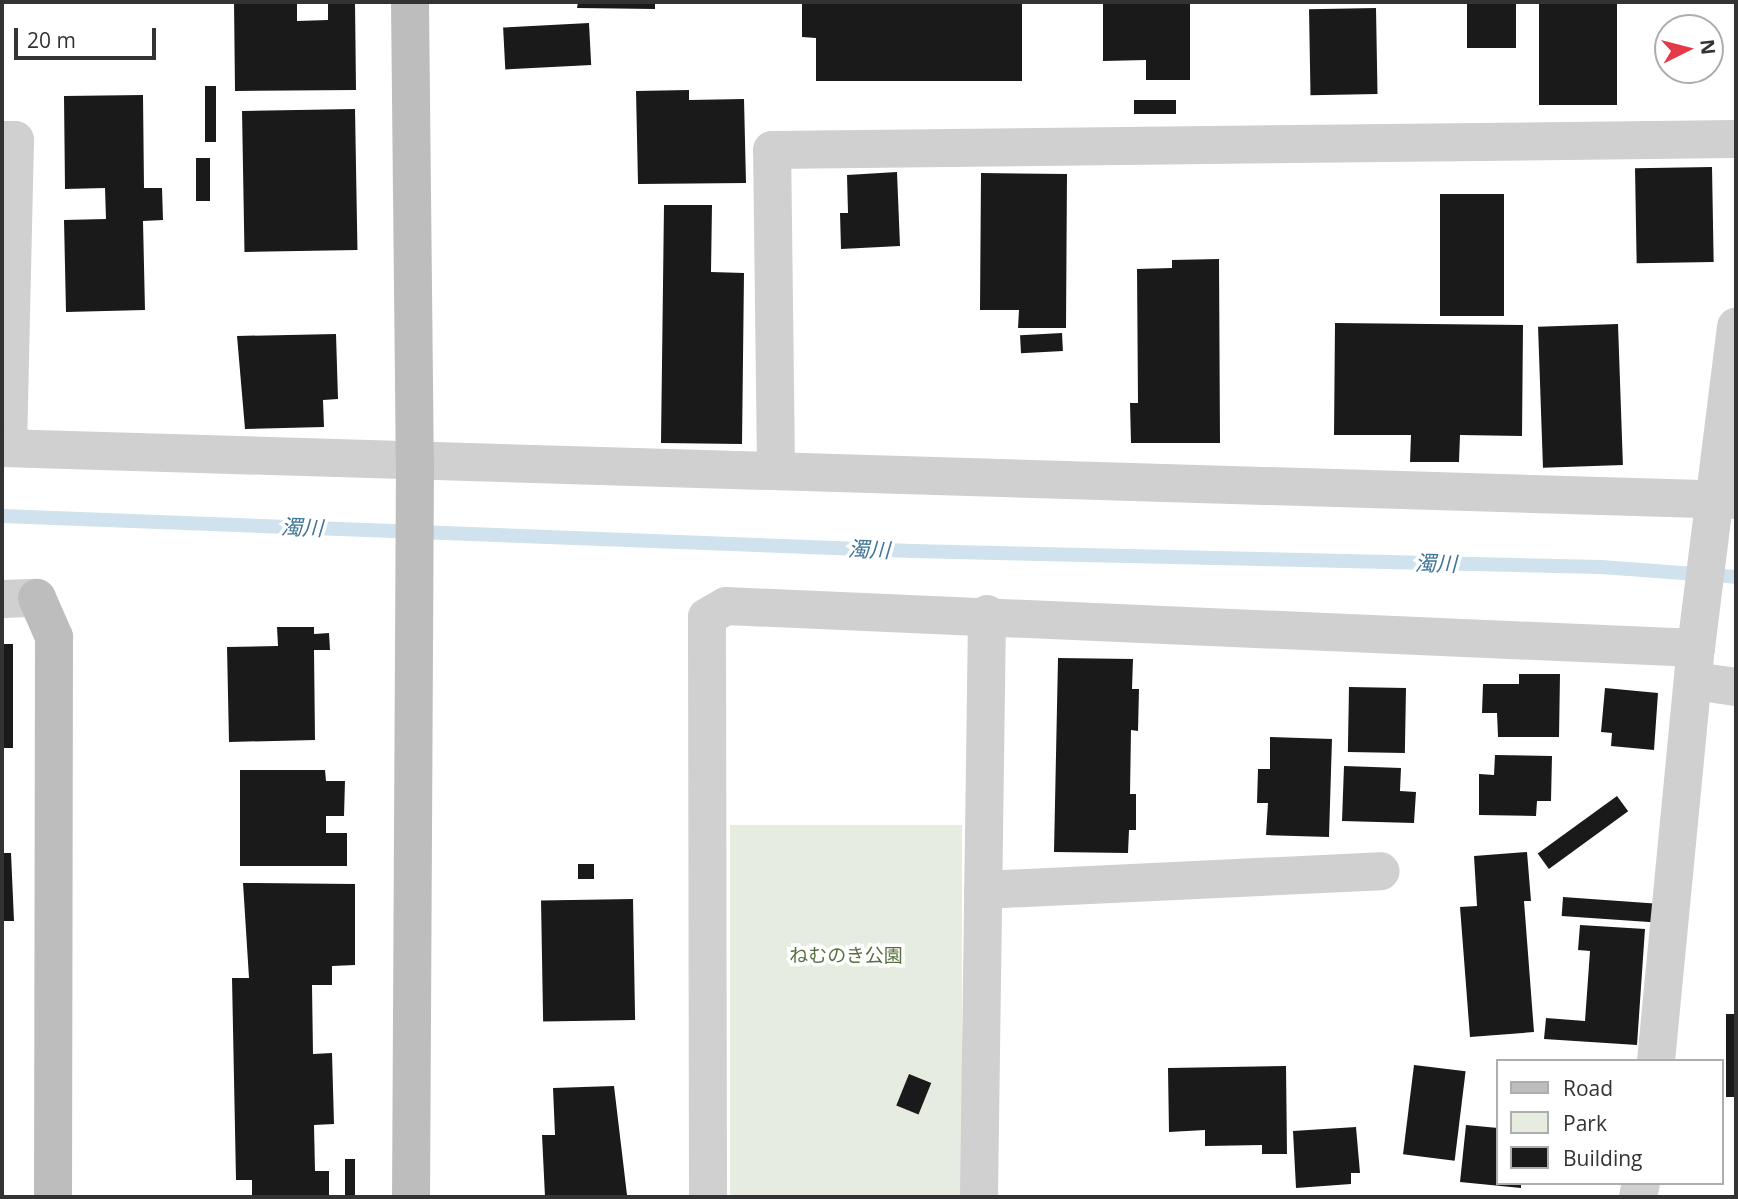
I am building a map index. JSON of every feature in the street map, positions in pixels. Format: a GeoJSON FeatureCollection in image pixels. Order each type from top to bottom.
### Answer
{"type":"FeatureCollection","features":[{"type":"Feature","properties":{"kind":"street"},"geometry":{"type":"LineString","coordinates":[[410,2],[414,475],[411,1197]]}},
{"type":"Feature","properties":{"kind":"street"},"geometry":{"type":"LineString","coordinates":[[776,469],[772,150],[1736,139]]}},
{"type":"Feature","properties":{"kind":"street"},"geometry":{"type":"LineString","coordinates":[[2,140],[15,140],[5,448],[414,475],[776,469],[1720,505]]}},
{"type":"Feature","properties":{"kind":"street"},"geometry":{"type":"LineString","coordinates":[[1656,1059],[1695,665],[1703,600],[1720,505],[1736,326]]}},
{"type":"Feature","properties":{"kind":"street"},"geometry":{"type":"LineString","coordinates":[[19,598],[54,637],[53,1197]]}},
{"type":"Feature","properties":{"kind":"street"},"geometry":{"type":"LineString","coordinates":[[708,1197],[707,617],[726,606],[987,614],[1695,665],[1736,687]]}},
{"type":"Feature","properties":{"kind":"street"},"geometry":{"type":"LineString","coordinates":[[979,1197],[987,614]]}},
{"type":"Feature","properties":{"kind":"street"},"geometry":{"type":"LineString","coordinates":[[983,890],[1381,871]]}},
{"type":"Feature","properties":{"kind":"green space","name":"ねむのき公園"},"geometry":{"type":"Polygon","coordinates":[[[730,825],[962,825],[962,1197],[730,1197],[730,825]]]}},
{"type":"Feature","properties":{"kind":"building"},"geometry":{"type":"Polygon","coordinates":[[[234,2],[297,2],[297,21],[328,20],[328,2],[355,2],[356,90],[235,91],[234,2]]]}},
{"type":"Feature","properties":{"kind":"building"},"geometry":{"type":"Polygon","coordinates":[[[578,2],[655,2],[655,9],[577,8],[578,2]]]}},
{"type":"Feature","properties":{"kind":"building"},"geometry":{"type":"Polygon","coordinates":[[[802,2],[1022,2],[1022,81],[816,81],[816,38],[802,37],[802,2]]]}},
{"type":"Feature","properties":{"kind":"building"},"geometry":{"type":"Polygon","coordinates":[[[1103,2],[1190,2],[1190,80],[1146,80],[1146,60],[1103,61],[1103,2]]]}},
{"type":"Feature","properties":{"kind":"building"},"geometry":{"type":"Polygon","coordinates":[[[1467,2],[1516,2],[1516,48],[1467,48],[1467,2]]]}},
{"type":"Feature","properties":{"kind":"building"},"geometry":{"type":"Polygon","coordinates":[[[1539,2],[1617,2],[1617,105],[1539,105],[1539,2]]]}},
{"type":"Feature","properties":{"kind":"building"},"geometry":{"type":"Polygon","coordinates":[[[1376,8],[1378,94],[1311,95],[1309,9],[1376,8]]]}},
{"type":"Feature","properties":{"kind":"building"},"geometry":{"type":"Polygon","coordinates":[[[589,23],[591,65],[505,69],[503,28],[589,23]]]}},
{"type":"Feature","properties":{"kind":"building"},"geometry":{"type":"Polygon","coordinates":[[[205,86],[216,86],[216,142],[205,142],[205,86]]]}},
{"type":"Feature","properties":{"kind":"building"},"geometry":{"type":"Polygon","coordinates":[[[689,90],[689,100],[744,99],[746,183],[638,184],[636,91],[689,90]]]}},
{"type":"Feature","properties":{"kind":"building"},"geometry":{"type":"Polygon","coordinates":[[[143,95],[144,188],[162,188],[163,220],[143,221],[145,310],[66,312],[64,220],[106,219],[105,188],[65,189],[64,96],[143,95]]]}},
{"type":"Feature","properties":{"kind":"building"},"geometry":{"type":"Polygon","coordinates":[[[1134,100],[1176,100],[1176,114],[1134,114],[1134,100]]]}},
{"type":"Feature","properties":{"kind":"building"},"geometry":{"type":"Polygon","coordinates":[[[355,109],[357,250],[244,252],[242,111],[355,109]]]}},
{"type":"Feature","properties":{"kind":"building"},"geometry":{"type":"Polygon","coordinates":[[[196,158],[210,158],[210,201],[196,201],[196,158]]]}},
{"type":"Feature","properties":{"kind":"building"},"geometry":{"type":"Polygon","coordinates":[[[1712,167],[1714,262],[1637,263],[1635,168],[1712,167]]]}},
{"type":"Feature","properties":{"kind":"building"},"geometry":{"type":"Polygon","coordinates":[[[897,172],[900,246],[841,249],[840,213],[848,213],[847,175],[897,172]]]}},
{"type":"Feature","properties":{"kind":"building"},"geometry":{"type":"Polygon","coordinates":[[[981,173],[1067,174],[1066,328],[1018,328],[1019,310],[980,310],[981,173]]]}},
{"type":"Feature","properties":{"kind":"building"},"geometry":{"type":"Polygon","coordinates":[[[1440,194],[1504,194],[1504,316],[1440,316],[1440,194]]]}},
{"type":"Feature","properties":{"kind":"building"},"geometry":{"type":"Polygon","coordinates":[[[664,205],[712,205],[711,272],[744,273],[742,444],[661,443],[664,205]]]}},
{"type":"Feature","properties":{"kind":"building"},"geometry":{"type":"Polygon","coordinates":[[[1219,259],[1220,443],[1131,443],[1130,403],[1138,403],[1137,269],[1172,268],[1172,260],[1219,259]]]}},
{"type":"Feature","properties":{"kind":"building"},"geometry":{"type":"Polygon","coordinates":[[[1335,323],[1523,325],[1522,436],[1460,435],[1459,462],[1410,462],[1411,435],[1334,435],[1335,323]]]}},
{"type":"Feature","properties":{"kind":"building"},"geometry":{"type":"Polygon","coordinates":[[[1618,324],[1623,465],[1543,468],[1538,327],[1618,324]]]}},
{"type":"Feature","properties":{"kind":"building"},"geometry":{"type":"Polygon","coordinates":[[[1062,333],[1063,351],[1021,353],[1020,335],[1062,333]]]}},
{"type":"Feature","properties":{"kind":"building"},"geometry":{"type":"Polygon","coordinates":[[[336,334],[338,399],[323,400],[324,427],[245,429],[237,336],[336,334]]]}},
{"type":"Feature","properties":{"kind":"building"},"geometry":{"type":"Polygon","coordinates":[[[277,627],[314,627],[314,634],[329,633],[330,650],[314,650],[315,740],[229,742],[227,647],[278,646],[277,627]]]}},
{"type":"Feature","properties":{"kind":"building"},"geometry":{"type":"Polygon","coordinates":[[[2,644],[13,644],[13,748],[2,748],[2,644]]]}},
{"type":"Feature","properties":{"kind":"building"},"geometry":{"type":"Polygon","coordinates":[[[1058,658],[1133,659],[1132,689],[1139,689],[1138,731],[1131,730],[1130,794],[1136,794],[1136,830],[1129,830],[1128,853],[1054,852],[1058,658]]]}},
{"type":"Feature","properties":{"kind":"building"},"geometry":{"type":"Polygon","coordinates":[[[1519,674],[1560,674],[1559,737],[1498,737],[1497,713],[1482,713],[1483,684],[1519,684],[1519,674]]]}},
{"type":"Feature","properties":{"kind":"building"},"geometry":{"type":"Polygon","coordinates":[[[1349,687],[1406,688],[1405,753],[1348,752],[1349,687]]]}},
{"type":"Feature","properties":{"kind":"building"},"geometry":{"type":"Polygon","coordinates":[[[1605,688],[1658,693],[1654,750],[1611,746],[1612,733],[1601,732],[1605,688]]]}},
{"type":"Feature","properties":{"kind":"building"},"geometry":{"type":"Polygon","coordinates":[[[1270,737],[1332,739],[1329,837],[1266,835],[1268,803],[1257,803],[1258,769],[1270,769],[1270,737]]]}},
{"type":"Feature","properties":{"kind":"building"},"geometry":{"type":"Polygon","coordinates":[[[1495,755],[1552,756],[1551,801],[1537,801],[1536,816],[1479,815],[1479,774],[1494,775],[1495,755]]]}},
{"type":"Feature","properties":{"kind":"building"},"geometry":{"type":"Polygon","coordinates":[[[1344,766],[1401,768],[1400,791],[1416,792],[1414,823],[1342,821],[1344,766]]]}},
{"type":"Feature","properties":{"kind":"building"},"geometry":{"type":"Polygon","coordinates":[[[240,770],[325,770],[326,781],[345,781],[344,816],[326,816],[326,833],[347,833],[347,866],[240,866],[240,770]]]}},
{"type":"Feature","properties":{"kind":"building"},"geometry":{"type":"Polygon","coordinates":[[[1617,796],[1628,811],[1549,869],[1538,854],[1617,796]]]}},
{"type":"Feature","properties":{"kind":"building"},"geometry":{"type":"Polygon","coordinates":[[[1527,852],[1531,901],[1524,901],[1534,1032],[1470,1037],[1460,907],[1477,906],[1474,856],[1527,852]]]}},
{"type":"Feature","properties":{"kind":"building"},"geometry":{"type":"Polygon","coordinates":[[[2,853],[11,853],[14,921],[2,921],[2,853]]]}},
{"type":"Feature","properties":{"kind":"building"},"geometry":{"type":"Polygon","coordinates":[[[578,864],[594,864],[594,879],[578,879],[578,864]]]}},
{"type":"Feature","properties":{"kind":"building"},"geometry":{"type":"Polygon","coordinates":[[[243,883],[355,884],[355,965],[332,966],[332,985],[312,985],[313,1054],[332,1053],[334,1124],[314,1125],[315,1171],[329,1171],[329,1197],[252,1197],[252,1180],[236,1180],[232,978],[249,978],[243,883]]]}},
{"type":"Feature","properties":{"kind":"building"},"geometry":{"type":"Polygon","coordinates":[[[1563,897],[1658,904],[1656,923],[1562,916],[1563,897]]]}},
{"type":"Feature","properties":{"kind":"building"},"geometry":{"type":"Polygon","coordinates":[[[633,899],[635,1020],[543,1022],[541,901],[633,899]]]}},
{"type":"Feature","properties":{"kind":"building"},"geometry":{"type":"Polygon","coordinates":[[[1580,925],[1645,929],[1637,1045],[1544,1039],[1546,1018],[1585,1021],[1590,951],[1578,950],[1580,925]]]}},
{"type":"Feature","properties":{"kind":"building"},"geometry":{"type":"Polygon","coordinates":[[[1726,1014],[1736,1014],[1736,1097],[1726,1097],[1726,1014]]]}},
{"type":"Feature","properties":{"kind":"building"},"geometry":{"type":"Polygon","coordinates":[[[1414,1065],[1466,1071],[1455,1161],[1403,1154],[1414,1065]]]}},
{"type":"Feature","properties":{"kind":"building"},"geometry":{"type":"Polygon","coordinates":[[[1286,1066],[1287,1154],[1262,1154],[1262,1145],[1205,1146],[1205,1130],[1169,1132],[1168,1068],[1286,1066]]]}},
{"type":"Feature","properties":{"kind":"building"},"geometry":{"type":"Polygon","coordinates":[[[909,1074],[931,1083],[919,1115],[896,1106],[909,1074]]]}},
{"type":"Feature","properties":{"kind":"building"},"geometry":{"type":"Polygon","coordinates":[[[614,1086],[627,1195],[545,1197],[542,1135],[555,1135],[553,1088],[614,1086]]]}},
{"type":"Feature","properties":{"kind":"building"},"geometry":{"type":"Polygon","coordinates":[[[1466,1125],[1496,1128],[1496,1185],[1521,1185],[1521,1188],[1460,1182],[1466,1125]]]}},
{"type":"Feature","properties":{"kind":"building"},"geometry":{"type":"Polygon","coordinates":[[[1356,1127],[1360,1173],[1351,1173],[1351,1184],[1296,1188],[1293,1131],[1356,1127]]]}},
{"type":"Feature","properties":{"kind":"building"},"geometry":{"type":"Polygon","coordinates":[[[345,1159],[355,1159],[355,1197],[345,1197],[345,1159]]]}},
{"type":"Feature","properties":{"kind":"waterway","name":"濁川"},"geometry":{"type":"LineString","coordinates":[[2,516],[912,551],[1601,567],[1736,577]]}}]}
